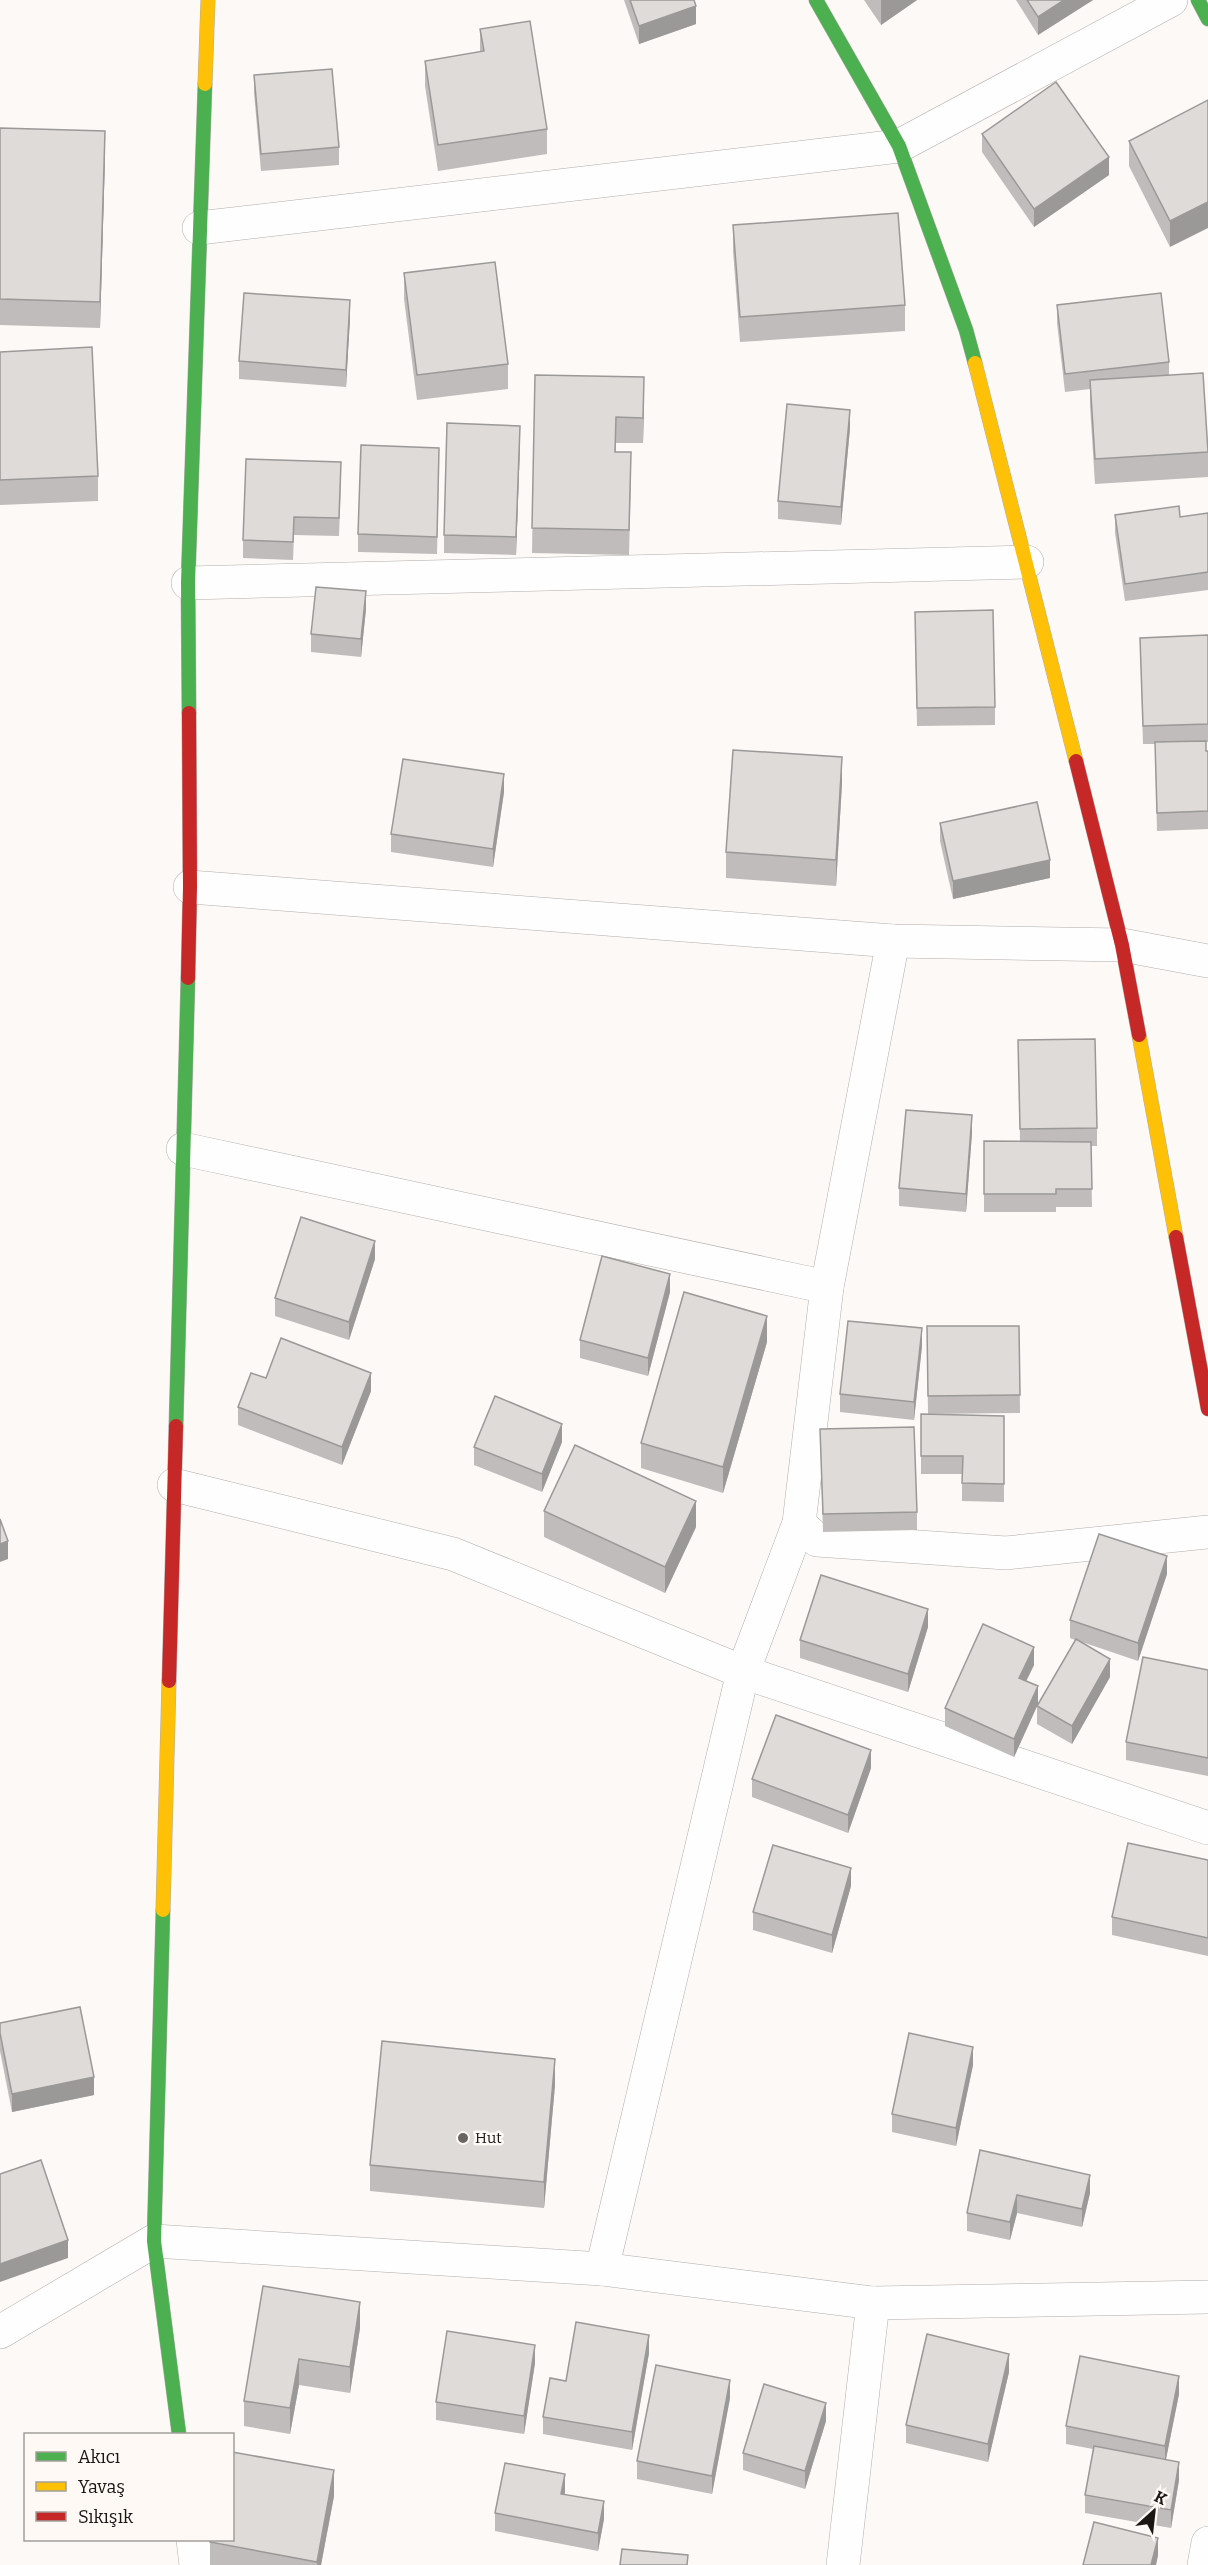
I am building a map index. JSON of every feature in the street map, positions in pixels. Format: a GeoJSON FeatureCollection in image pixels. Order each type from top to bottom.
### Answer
{"type":"FeatureCollection","features":[{"type":"Feature","properties":{"kind":"street"},"geometry":{"type":"LineString","coordinates":[[179,2433],[153,2241],[190,887],[188,583],[208,0]]}},
{"type":"Feature","properties":{"kind":"street"},"geometry":{"type":"LineString","coordinates":[[816,0],[899,146],[966,330],[1027,562],[1122,945],[1208,1409]]}},
{"type":"Feature","properties":{"kind":"street"},"geometry":{"type":"LineString","coordinates":[[199,228],[899,146],[1171,0]]}},
{"type":"Feature","properties":{"kind":"street"},"geometry":{"type":"LineString","coordinates":[[1198,0],[1208,19]]}},
{"type":"Feature","properties":{"kind":"street"},"geometry":{"type":"LineString","coordinates":[[188,583],[1027,562]]}},
{"type":"Feature","properties":{"kind":"street"},"geometry":{"type":"LineString","coordinates":[[190,887],[893,941],[1122,945],[1208,961]]}},
{"type":"Feature","properties":{"kind":"street"},"geometry":{"type":"LineString","coordinates":[[602,2269],[743,1672],[799,1523],[826,1287],[893,941]]}},
{"type":"Feature","properties":{"kind":"street"},"geometry":{"type":"LineString","coordinates":[[183,1149],[826,1287]]}},
{"type":"Feature","properties":{"kind":"street"},"geometry":{"type":"LineString","coordinates":[[174,1485],[453,1554],[743,1672],[1208,1828]]}},
{"type":"Feature","properties":{"kind":"street"},"geometry":{"type":"LineString","coordinates":[[799,1523],[817,1540],[1006,1553],[1208,1532]]}},
{"type":"Feature","properties":{"kind":"street"},"geometry":{"type":"LineString","coordinates":[[0,2332],[153,2241],[602,2269],[873,2303],[1208,2297]]}},
{"type":"Feature","properties":{"kind":"street"},"geometry":{"type":"LineString","coordinates":[[843,2565],[873,2303]]}},
{"type":"Feature","properties":{"kind":"street"},"geometry":{"type":"LineString","coordinates":[[193,2541],[196,2565]]}},
{"type":"Feature","properties":{"kind":"street"},"geometry":{"type":"LineString","coordinates":[[1204,2565],[1208,2543]]}},
{"type":"Feature","properties":{"kind":"building"},"geometry":{"type":"Polygon","coordinates":[[[630,0],[694,0],[696,6],[639,26],[630,0]]]}},
{"type":"Feature","properties":{"kind":"building"},"geometry":{"type":"Polygon","coordinates":[[[1027,0],[1064,0],[1038,17],[1027,0]]]}},
{"type":"Feature","properties":{"kind":"building"},"geometry":{"type":"Polygon","coordinates":[[[530,21],[547,129],[438,145],[425,61],[484,51],[480,29],[530,21]]]}},
{"type":"Feature","properties":{"kind":"building"},"geometry":{"type":"Polygon","coordinates":[[[332,69],[339,147],[261,154],[254,75],[332,69]]]}},
{"type":"Feature","properties":{"kind":"building"},"geometry":{"type":"Polygon","coordinates":[[[1056,82],[1109,157],[1034,209],[982,134],[1056,82]]]}},
{"type":"Feature","properties":{"kind":"building"},"geometry":{"type":"Polygon","coordinates":[[[1208,100],[1208,202],[1170,221],[1129,141],[1208,100]]]}},
{"type":"Feature","properties":{"kind":"building"},"geometry":{"type":"Polygon","coordinates":[[[0,128],[105,131],[100,302],[0,299],[0,128]]]}},
{"type":"Feature","properties":{"kind":"building"},"geometry":{"type":"Polygon","coordinates":[[[898,213],[905,305],[740,317],[733,225],[898,213]]]}},
{"type":"Feature","properties":{"kind":"building"},"geometry":{"type":"Polygon","coordinates":[[[495,262],[508,364],[417,375],[404,273],[495,262]]]}},
{"type":"Feature","properties":{"kind":"building"},"geometry":{"type":"Polygon","coordinates":[[[244,293],[350,300],[346,370],[239,361],[244,293]]]}},
{"type":"Feature","properties":{"kind":"building"},"geometry":{"type":"Polygon","coordinates":[[[1161,293],[1169,362],[1065,374],[1057,305],[1161,293]]]}},
{"type":"Feature","properties":{"kind":"building"},"geometry":{"type":"Polygon","coordinates":[[[92,347],[98,476],[0,480],[0,352],[92,347]]]}},
{"type":"Feature","properties":{"kind":"building"},"geometry":{"type":"Polygon","coordinates":[[[1203,373],[1208,452],[1095,459],[1090,380],[1203,373]]]}},
{"type":"Feature","properties":{"kind":"building"},"geometry":{"type":"Polygon","coordinates":[[[535,375],[644,377],[643,418],[616,417],[615,452],[631,452],[629,530],[532,528],[535,375]]]}},
{"type":"Feature","properties":{"kind":"building"},"geometry":{"type":"Polygon","coordinates":[[[787,404],[850,410],[841,507],[778,501],[787,404]]]}},
{"type":"Feature","properties":{"kind":"building"},"geometry":{"type":"Polygon","coordinates":[[[447,423],[520,426],[516,537],[444,535],[447,423]]]}},
{"type":"Feature","properties":{"kind":"building"},"geometry":{"type":"Polygon","coordinates":[[[361,445],[439,448],[437,537],[358,534],[361,445]]]}},
{"type":"Feature","properties":{"kind":"building"},"geometry":{"type":"Polygon","coordinates":[[[246,459],[341,462],[339,518],[294,517],[293,542],[243,540],[246,459]]]}},
{"type":"Feature","properties":{"kind":"building"},"geometry":{"type":"Polygon","coordinates":[[[1179,506],[1180,517],[1208,513],[1208,572],[1125,584],[1115,515],[1179,506]]]}},
{"type":"Feature","properties":{"kind":"building"},"geometry":{"type":"Polygon","coordinates":[[[316,587],[366,591],[361,639],[311,634],[316,587]]]}},
{"type":"Feature","properties":{"kind":"building"},"geometry":{"type":"Polygon","coordinates":[[[993,610],[995,707],[917,708],[915,612],[993,610]]]}},
{"type":"Feature","properties":{"kind":"building"},"geometry":{"type":"Polygon","coordinates":[[[1208,635],[1208,724],[1143,726],[1140,638],[1208,635]]]}},
{"type":"Feature","properties":{"kind":"building"},"geometry":{"type":"Polygon","coordinates":[[[1206,741],[1208,811],[1157,813],[1155,742],[1206,741]]]}},
{"type":"Feature","properties":{"kind":"building"},"geometry":{"type":"Polygon","coordinates":[[[733,750],[842,757],[836,860],[726,852],[733,750]]]}},
{"type":"Feature","properties":{"kind":"building"},"geometry":{"type":"Polygon","coordinates":[[[403,759],[504,774],[493,849],[391,834],[403,759]]]}},
{"type":"Feature","properties":{"kind":"building"},"geometry":{"type":"Polygon","coordinates":[[[1037,802],[1050,860],[953,881],[940,823],[1037,802]]]}},
{"type":"Feature","properties":{"kind":"building"},"geometry":{"type":"Polygon","coordinates":[[[1095,1039],[1097,1128],[1020,1129],[1018,1040],[1095,1039]]]}},
{"type":"Feature","properties":{"kind":"building"},"geometry":{"type":"Polygon","coordinates":[[[906,1110],[972,1115],[966,1194],[899,1188],[906,1110]]]}},
{"type":"Feature","properties":{"kind":"building"},"geometry":{"type":"Polygon","coordinates":[[[984,1141],[1091,1142],[1092,1189],[1056,1189],[1056,1194],[984,1194],[984,1141]]]}},
{"type":"Feature","properties":{"kind":"building"},"geometry":{"type":"Polygon","coordinates":[[[301,1217],[375,1241],[349,1322],[275,1298],[301,1217]]]}},
{"type":"Feature","properties":{"kind":"building"},"geometry":{"type":"Polygon","coordinates":[[[602,1256],[670,1274],[648,1358],[580,1340],[602,1256]]]}},
{"type":"Feature","properties":{"kind":"building"},"geometry":{"type":"Polygon","coordinates":[[[684,1292],[767,1316],[723,1467],[641,1443],[684,1292]]]}},
{"type":"Feature","properties":{"kind":"building"},"geometry":{"type":"Polygon","coordinates":[[[848,1321],[922,1328],[914,1402],[840,1394],[848,1321]]]}},
{"type":"Feature","properties":{"kind":"building"},"geometry":{"type":"Polygon","coordinates":[[[927,1326],[1019,1326],[1020,1395],[928,1396],[927,1326]]]}},
{"type":"Feature","properties":{"kind":"building"},"geometry":{"type":"Polygon","coordinates":[[[281,1338],[371,1373],[342,1447],[238,1407],[251,1373],[266,1378],[281,1338]]]}},
{"type":"Feature","properties":{"kind":"building"},"geometry":{"type":"Polygon","coordinates":[[[495,1396],[562,1424],[542,1474],[474,1447],[495,1396]]]}},
{"type":"Feature","properties":{"kind":"building"},"geometry":{"type":"Polygon","coordinates":[[[921,1414],[1004,1416],[1004,1484],[962,1483],[963,1456],[921,1456],[921,1414]]]}},
{"type":"Feature","properties":{"kind":"building"},"geometry":{"type":"Polygon","coordinates":[[[914,1427],[917,1512],[823,1514],[820,1429],[914,1427]]]}},
{"type":"Feature","properties":{"kind":"building"},"geometry":{"type":"Polygon","coordinates":[[[575,1445],[696,1501],[665,1567],[544,1511],[575,1445]]]}},
{"type":"Feature","properties":{"kind":"building"},"geometry":{"type":"Polygon","coordinates":[[[0,1519],[8,1541],[0,1544],[0,1519]]]}},
{"type":"Feature","properties":{"kind":"building"},"geometry":{"type":"Polygon","coordinates":[[[1099,1534],[1167,1556],[1138,1643],[1070,1620],[1099,1534]]]}},
{"type":"Feature","properties":{"kind":"building"},"geometry":{"type":"Polygon","coordinates":[[[821,1575],[928,1609],[908,1674],[800,1640],[821,1575]]]}},
{"type":"Feature","properties":{"kind":"building"},"geometry":{"type":"Polygon","coordinates":[[[983,1624],[1034,1647],[1019,1678],[1038,1686],[1014,1739],[945,1708],[983,1624]]]}},
{"type":"Feature","properties":{"kind":"building"},"geometry":{"type":"Polygon","coordinates":[[[1076,1639],[1110,1659],[1072,1726],[1037,1706],[1076,1639]]]}},
{"type":"Feature","properties":{"kind":"building"},"geometry":{"type":"Polygon","coordinates":[[[1143,1657],[1208,1670],[1208,1758],[1126,1742],[1143,1657]]]}},
{"type":"Feature","properties":{"kind":"building"},"geometry":{"type":"Polygon","coordinates":[[[776,1715],[871,1750],[848,1815],[752,1779],[776,1715]]]}},
{"type":"Feature","properties":{"kind":"building"},"geometry":{"type":"Polygon","coordinates":[[[1128,1843],[1208,1860],[1208,1938],[1112,1917],[1128,1843]]]}},
{"type":"Feature","properties":{"kind":"building"},"geometry":{"type":"Polygon","coordinates":[[[773,1845],[851,1868],[832,1935],[753,1912],[773,1845]]]}},
{"type":"Feature","properties":{"kind":"building"},"geometry":{"type":"Polygon","coordinates":[[[80,2007],[94,2077],[12,2094],[0,2023],[80,2007]]]}},
{"type":"Feature","properties":{"kind":"building"},"geometry":{"type":"Polygon","coordinates":[[[909,2033],[973,2047],[956,2128],[892,2114],[909,2033]]]}},
{"type":"Feature","properties":{"kind":"building","name":"Hut"},"geometry":{"type":"Polygon","coordinates":[[[382,2041],[555,2059],[544,2182],[370,2165],[382,2041]]]}},
{"type":"Feature","properties":{"kind":"building"},"geometry":{"type":"Polygon","coordinates":[[[980,2150],[1090,2175],[1082,2209],[1017,2195],[1010,2222],[967,2213],[980,2150]]]}},
{"type":"Feature","properties":{"kind":"building"},"geometry":{"type":"Polygon","coordinates":[[[41,2160],[68,2240],[0,2264],[0,2174],[41,2160]]]}},
{"type":"Feature","properties":{"kind":"building"},"geometry":{"type":"Polygon","coordinates":[[[263,2286],[360,2302],[350,2367],[299,2359],[290,2408],[244,2401],[263,2286]]]}},
{"type":"Feature","properties":{"kind":"building"},"geometry":{"type":"Polygon","coordinates":[[[576,2322],[649,2335],[632,2432],[543,2417],[550,2378],[566,2381],[576,2322]]]}},
{"type":"Feature","properties":{"kind":"building"},"geometry":{"type":"Polygon","coordinates":[[[447,2331],[535,2345],[524,2416],[436,2402],[447,2331]]]}},
{"type":"Feature","properties":{"kind":"building"},"geometry":{"type":"Polygon","coordinates":[[[927,2334],[1009,2354],[988,2444],[906,2425],[927,2334]]]}},
{"type":"Feature","properties":{"kind":"building"},"geometry":{"type":"Polygon","coordinates":[[[1080,2356],[1179,2376],[1165,2446],[1066,2426],[1080,2356]]]}},
{"type":"Feature","properties":{"kind":"building"},"geometry":{"type":"Polygon","coordinates":[[[656,2365],[730,2380],[712,2476],[637,2461],[656,2365]]]}},
{"type":"Feature","properties":{"kind":"building"},"geometry":{"type":"Polygon","coordinates":[[[764,2384],[826,2403],[805,2471],[743,2453],[764,2384]]]}},
{"type":"Feature","properties":{"kind":"building"},"geometry":{"type":"Polygon","coordinates":[[[1094,2446],[1179,2462],[1171,2510],[1085,2495],[1094,2446]]]}},
{"type":"Feature","properties":{"kind":"building"},"geometry":{"type":"Polygon","coordinates":[[[234,2452],[334,2470],[317,2562],[210,2542],[234,2541],[234,2452]]]}},
{"type":"Feature","properties":{"kind":"building"},"geometry":{"type":"Polygon","coordinates":[[[505,2463],[565,2474],[561,2494],[604,2501],[598,2533],[495,2513],[505,2463]]]}},
{"type":"Feature","properties":{"kind":"building"},"geometry":{"type":"Polygon","coordinates":[[[1094,2522],[1158,2538],[1151,2565],[1083,2565],[1094,2522]]]}},
{"type":"Feature","properties":{"kind":"building"},"geometry":{"type":"Polygon","coordinates":[[[622,2549],[688,2555],[687,2565],[620,2565],[622,2549]]]}},
{"type":"Feature","properties":{"kind":"traffic: fast"},"geometry":{"type":"LineString","coordinates":[[816,0],[899,146],[966,330],[975,363]]}},
{"type":"Feature","properties":{"kind":"traffic: fast"},"geometry":{"type":"LineString","coordinates":[[1198,0],[1208,19]]}},
{"type":"Feature","properties":{"kind":"traffic: fast"},"geometry":{"type":"LineString","coordinates":[[189,713],[188,583],[205,84]]}},
{"type":"Feature","properties":{"kind":"traffic: fast"},"geometry":{"type":"LineString","coordinates":[[176,1426],[188,978]]}},
{"type":"Feature","properties":{"kind":"traffic: fast"},"geometry":{"type":"LineString","coordinates":[[163,1910],[154,2241],[179,2433]]}},
{"type":"Feature","properties":{"kind":"traffic: slow"},"geometry":{"type":"LineString","coordinates":[[205,84],[208,0]]}},
{"type":"Feature","properties":{"kind":"traffic: slow"},"geometry":{"type":"LineString","coordinates":[[975,363],[1076,761]]}},
{"type":"Feature","properties":{"kind":"traffic: slow"},"geometry":{"type":"LineString","coordinates":[[1139,1035],[1176,1237]]}},
{"type":"Feature","properties":{"kind":"traffic: slow"},"geometry":{"type":"LineString","coordinates":[[163,1910],[169,1681]]}},
{"type":"Feature","properties":{"kind":"traffic: jam"},"geometry":{"type":"LineString","coordinates":[[188,978],[189,713]]}},
{"type":"Feature","properties":{"kind":"traffic: jam"},"geometry":{"type":"LineString","coordinates":[[1076,761],[1122,945],[1139,1035]]}},
{"type":"Feature","properties":{"kind":"traffic: jam"},"geometry":{"type":"LineString","coordinates":[[1176,1237],[1208,1409]]}},
{"type":"Feature","properties":{"kind":"traffic: jam"},"geometry":{"type":"LineString","coordinates":[[169,1681],[176,1426]]}},
{"type":"Feature","properties":{"kind":"place","name":"Hut"},"geometry":{"type":"Point","coordinates":[463,2138]}}]}
